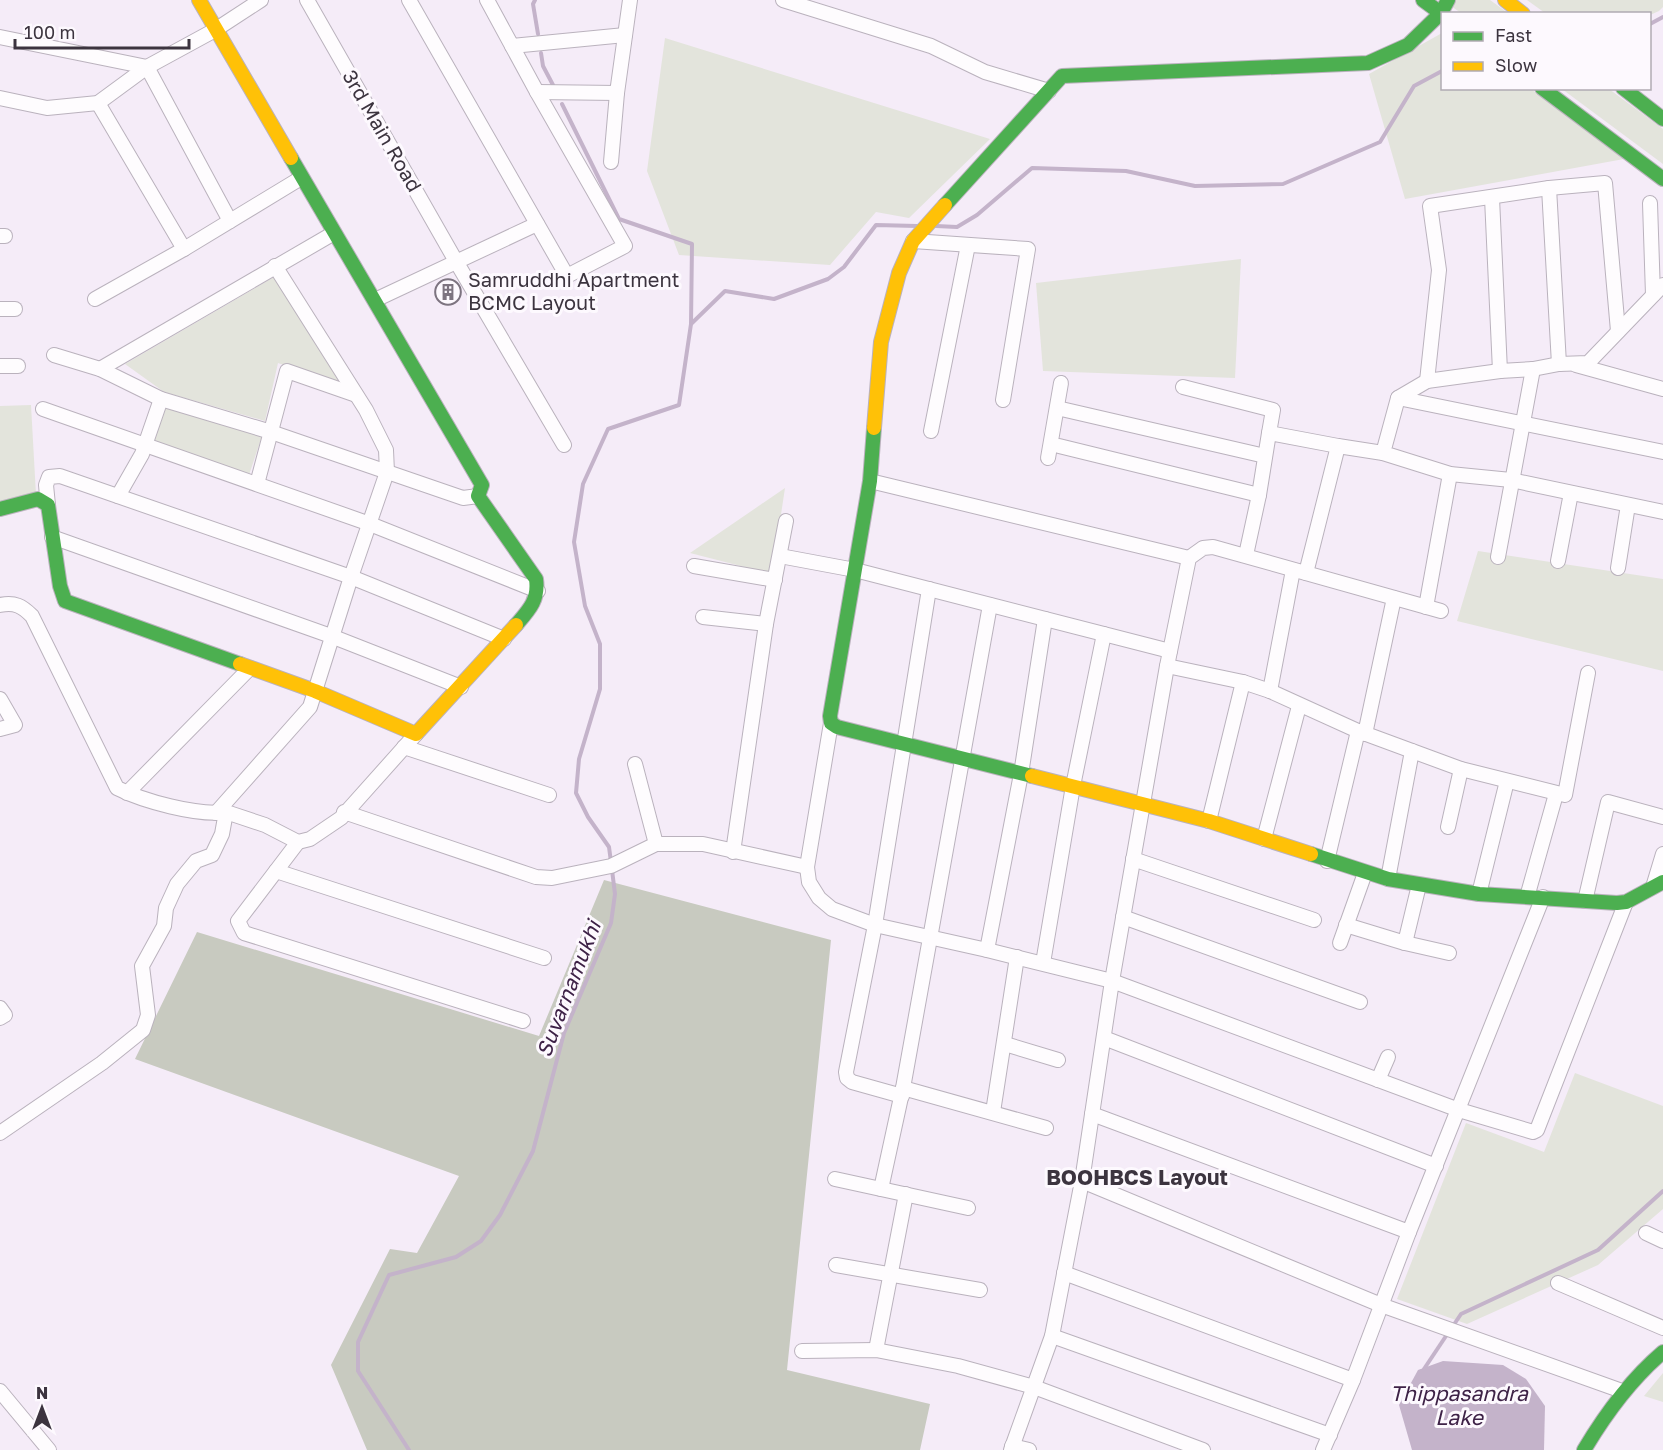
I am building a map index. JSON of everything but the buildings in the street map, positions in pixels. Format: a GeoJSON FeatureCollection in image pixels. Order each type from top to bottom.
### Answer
{"type":"FeatureCollection","features":[{"type":"Feature","properties":{"kind":"street"},"geometry":{"type":"LineString","coordinates":[[199,0],[482,485],[478,496]]}},
{"type":"Feature","properties":{"kind":"street"},"geometry":{"type":"LineString","coordinates":[[0,98],[47,108],[98,103],[147,67],[215,30],[261,0]]}},
{"type":"Feature","properties":{"kind":"street","name":"3rd Main Road"},"geometry":{"type":"LineString","coordinates":[[307,0],[564,445]]}},
{"type":"Feature","properties":{"kind":"street"},"geometry":{"type":"LineString","coordinates":[[409,0],[567,276],[625,246],[487,0]]}},
{"type":"Feature","properties":{"kind":"street"},"geometry":{"type":"LineString","coordinates":[[611,162],[617,93],[630,0]]}},
{"type":"Feature","properties":{"kind":"street"},"geometry":{"type":"LineString","coordinates":[[783,0],[931,46],[985,72],[1049,91]]}},
{"type":"Feature","properties":{"kind":"street"},"geometry":{"type":"LineString","coordinates":[[1423,0],[1441,13]]}},
{"type":"Feature","properties":{"kind":"street"},"geometry":{"type":"LineString","coordinates":[[1505,0],[1520,12]]}},
{"type":"Feature","properties":{"kind":"street"},"geometry":{"type":"LineString","coordinates":[[1441,15],[1408,45],[1368,63],[1062,76],[914,241],[899,273],[881,342],[870,481],[807,867],[809,882],[819,898],[832,909],[875,925],[931,936],[1112,981],[1459,1110],[1529,1132],[1537,1130],[1626,902]]}},
{"type":"Feature","properties":{"kind":"street"},"geometry":{"type":"LineString","coordinates":[[512,46],[626,35]]}},
{"type":"Feature","properties":{"kind":"street"},"geometry":{"type":"LineString","coordinates":[[0,37],[147,67]]}},
{"type":"Feature","properties":{"kind":"street"},"geometry":{"type":"LineString","coordinates":[[147,67],[230,221]]}},
{"type":"Feature","properties":{"kind":"street"},"geometry":{"type":"LineString","coordinates":[[1545,90],[1663,179]]}},
{"type":"Feature","properties":{"kind":"street"},"geometry":{"type":"LineString","coordinates":[[1626,90],[1663,119]]}},
{"type":"Feature","properties":{"kind":"street"},"geometry":{"type":"LineString","coordinates":[[537,92],[617,93]]}},
{"type":"Feature","properties":{"kind":"street"},"geometry":{"type":"LineString","coordinates":[[98,103],[184,249]]}},
{"type":"Feature","properties":{"kind":"street"},"geometry":{"type":"LineString","coordinates":[[95,299],[302,178]]}},
{"type":"Feature","properties":{"kind":"street"},"geometry":{"type":"LineString","coordinates":[[1427,381],[1439,270],[1430,206],[1549,188],[1605,183],[1618,331]]}},
{"type":"Feature","properties":{"kind":"street"},"geometry":{"type":"LineString","coordinates":[[1549,188],[1559,364]]}},
{"type":"Feature","properties":{"kind":"street"},"geometry":{"type":"LineString","coordinates":[[1492,198],[1500,371]]}},
{"type":"Feature","properties":{"kind":"street"},"geometry":{"type":"LineString","coordinates":[[1383,453],[1398,398],[1427,381],[1559,364],[1588,363],[1658,290],[1650,202]]}},
{"type":"Feature","properties":{"kind":"street"},"geometry":{"type":"LineString","coordinates":[[375,300],[537,224]]}},
{"type":"Feature","properties":{"kind":"street"},"geometry":{"type":"LineString","coordinates":[[100,369],[334,232]]}},
{"type":"Feature","properties":{"kind":"street"},"geometry":{"type":"LineString","coordinates":[[914,241],[1028,249],[1003,400]]}},
{"type":"Feature","properties":{"kind":"street"},"geometry":{"type":"LineString","coordinates":[[931,431],[968,245]]}},
{"type":"Feature","properties":{"kind":"street"},"geometry":{"type":"LineString","coordinates":[[0,1133],[102,1063],[143,1030],[148,1015],[142,966],[164,926],[166,908],[177,884],[196,861],[212,855],[222,834],[221,812],[310,707],[331,636],[387,472],[386,450],[366,410],[275,266]]}},
{"type":"Feature","properties":{"kind":"street"},"geometry":{"type":"LineString","coordinates":[[0,309],[15,309]]}},
{"type":"Feature","properties":{"kind":"street"},"geometry":{"type":"LineString","coordinates":[[54,355],[100,369],[161,399],[271,432],[463,498],[478,496]]}},
{"type":"Feature","properties":{"kind":"street"},"geometry":{"type":"LineString","coordinates":[[1574,364],[1661,385]]}},
{"type":"Feature","properties":{"kind":"street"},"geometry":{"type":"LineString","coordinates":[[0,366],[18,366]]}},
{"type":"Feature","properties":{"kind":"street"},"geometry":{"type":"LineString","coordinates":[[1498,557],[1533,369]]}},
{"type":"Feature","properties":{"kind":"street"},"geometry":{"type":"LineString","coordinates":[[257,484],[287,371],[356,394]]}},
{"type":"Feature","properties":{"kind":"street"},"geometry":{"type":"LineString","coordinates":[[1048,458],[1061,383]]}},
{"type":"Feature","properties":{"kind":"street"},"geometry":{"type":"LineString","coordinates":[[1183,387],[1273,410],[1246,555]]}},
{"type":"Feature","properties":{"kind":"street"},"geometry":{"type":"LineString","coordinates":[[1398,398],[1663,452]]}},
{"type":"Feature","properties":{"kind":"street"},"geometry":{"type":"LineString","coordinates":[[118,496],[146,444],[161,399]]}},
{"type":"Feature","properties":{"kind":"street"},"geometry":{"type":"LineString","coordinates":[[1057,408],[1265,456]]}},
{"type":"Feature","properties":{"kind":"street"},"geometry":{"type":"LineString","coordinates":[[44,409],[370,524],[538,591]]}},
{"type":"Feature","properties":{"kind":"street"},"geometry":{"type":"LineString","coordinates":[[1269,433],[1383,453],[1450,474],[1511,480],[1663,512]]}},
{"type":"Feature","properties":{"kind":"street"},"geometry":{"type":"LineString","coordinates":[[1059,446],[1259,495]]}},
{"type":"Feature","properties":{"kind":"street"},"geometry":{"type":"LineString","coordinates":[[1270,691],[1299,572],[1338,446]]}},
{"type":"Feature","properties":{"kind":"street"},"geometry":{"type":"LineString","coordinates":[[1426,607],[1450,474]]}},
{"type":"Feature","properties":{"kind":"street"},"geometry":{"type":"LineString","coordinates":[[416,734],[315,691],[65,601],[60,586],[52,537],[46,484],[49,477],[60,476],[351,577],[504,639]]}},
{"type":"Feature","properties":{"kind":"street"},"geometry":{"type":"LineString","coordinates":[[870,481],[1189,558]]}},
{"type":"Feature","properties":{"kind":"street"},"geometry":{"type":"LineString","coordinates":[[1558,561],[1571,493]]}},
{"type":"Feature","properties":{"kind":"street"},"geometry":{"type":"LineString","coordinates":[[478,496],[536,579],[538,591],[532,607],[344,812],[341,818],[310,839],[298,842],[238,921],[244,933],[523,1021]]}},
{"type":"Feature","properties":{"kind":"street"},"geometry":{"type":"LineString","coordinates":[[0,509],[38,499],[48,505]]}},
{"type":"Feature","properties":{"kind":"street"},"geometry":{"type":"LineString","coordinates":[[1618,568],[1628,505]]}},
{"type":"Feature","properties":{"kind":"street"},"geometry":{"type":"LineString","coordinates":[[732,852],[766,624],[786,521]]}},
{"type":"Feature","properties":{"kind":"street"},"geometry":{"type":"LineString","coordinates":[[52,537],[331,636],[461,687]]}},
{"type":"Feature","properties":{"kind":"street"},"geometry":{"type":"LineString","coordinates":[[1029,1450],[1012,1448],[1052,1336],[1082,1181],[1112,981],[1143,802],[1189,558],[1203,548],[1213,547],[1441,611]]}},
{"type":"Feature","properties":{"kind":"street"},"geometry":{"type":"LineString","coordinates":[[780,556],[855,570],[1170,651]]}},
{"type":"Feature","properties":{"kind":"street"},"geometry":{"type":"LineString","coordinates":[[694,566],[775,580]]}},
{"type":"Feature","properties":{"kind":"street"},"geometry":{"type":"LineString","coordinates":[[929,589],[875,925],[846,1072],[847,1078],[852,1082],[993,1112],[1046,1128]]}},
{"type":"Feature","properties":{"kind":"street"},"geometry":{"type":"LineString","coordinates":[[1327,861],[1394,598]]}},
{"type":"Feature","properties":{"kind":"street"},"geometry":{"type":"LineString","coordinates":[[0,605],[8,603],[21,606],[32,616],[117,788],[172,807],[221,812],[265,825],[298,842]]}},
{"type":"Feature","properties":{"kind":"street"},"geometry":{"type":"LineString","coordinates":[[881,1189],[903,1092],[990,604]]}},
{"type":"Feature","properties":{"kind":"street"},"geometry":{"type":"LineString","coordinates":[[703,617],[766,624]]}},
{"type":"Feature","properties":{"kind":"street"},"geometry":{"type":"LineString","coordinates":[[987,950],[1021,774],[1045,619]]}},
{"type":"Feature","properties":{"kind":"street"},"geometry":{"type":"LineString","coordinates":[[1042,963],[1073,786],[1104,634]]}},
{"type":"Feature","properties":{"kind":"street"},"geometry":{"type":"LineString","coordinates":[[1167,666],[1243,682],[1270,691],[1361,732],[1461,769],[1565,795],[1588,673]]}},
{"type":"Feature","properties":{"kind":"street"},"geometry":{"type":"LineString","coordinates":[[128,793],[250,668]]}},
{"type":"Feature","properties":{"kind":"street"},"geometry":{"type":"LineString","coordinates":[[1209,820],[1243,682]]}},
{"type":"Feature","properties":{"kind":"street"},"geometry":{"type":"LineString","coordinates":[[0,699],[15,725],[0,729]]}},
{"type":"Feature","properties":{"kind":"street"},"geometry":{"type":"LineString","coordinates":[[1264,839],[1299,706]]}},
{"type":"Feature","properties":{"kind":"street"},"geometry":{"type":"LineString","coordinates":[[831,723],[837,727],[1209,820],[1365,873],[1419,885],[1479,894],[1626,902],[1658,885],[1663,854]]}},
{"type":"Feature","properties":{"kind":"street"},"geometry":{"type":"LineString","coordinates":[[404,747],[549,795]]}},
{"type":"Feature","properties":{"kind":"street"},"geometry":{"type":"LineString","coordinates":[[1388,879],[1412,751]]}},
{"type":"Feature","properties":{"kind":"street"},"geometry":{"type":"LineString","coordinates":[[635,764],[656,844]]}},
{"type":"Feature","properties":{"kind":"street"},"geometry":{"type":"LineString","coordinates":[[1448,828],[1461,769]]}},
{"type":"Feature","properties":{"kind":"street"},"geometry":{"type":"LineString","coordinates":[[1479,894],[1507,781]]}},
{"type":"Feature","properties":{"kind":"street"},"geometry":{"type":"LineString","coordinates":[[1527,897],[1556,794]]}},
{"type":"Feature","properties":{"kind":"street"},"geometry":{"type":"LineString","coordinates":[[1585,901],[1608,802],[1663,817]]}},
{"type":"Feature","properties":{"kind":"street"},"geometry":{"type":"LineString","coordinates":[[344,812],[536,877],[552,878],[611,866],[656,844],[703,844],[807,867]]}},
{"type":"Feature","properties":{"kind":"street"},"geometry":{"type":"LineString","coordinates":[[1133,859],[1314,920]]}},
{"type":"Feature","properties":{"kind":"street"},"geometry":{"type":"LineString","coordinates":[[276,871],[544,958]]}},
{"type":"Feature","properties":{"kind":"street"},"geometry":{"type":"LineString","coordinates":[[1340,943],[1365,873]]}},
{"type":"Feature","properties":{"kind":"street"},"geometry":{"type":"LineString","coordinates":[[1404,943],[1419,885]]}},
{"type":"Feature","properties":{"kind":"street"},"geometry":{"type":"LineString","coordinates":[[1323,1450],[1353,1380],[1409,1232],[1543,897]]}},
{"type":"Feature","properties":{"kind":"street"},"geometry":{"type":"LineString","coordinates":[[1123,917],[1360,1002]]}},
{"type":"Feature","properties":{"kind":"street"},"geometry":{"type":"LineString","coordinates":[[1346,925],[1404,943],[1449,952]]}},
{"type":"Feature","properties":{"kind":"street"},"geometry":{"type":"LineString","coordinates":[[993,1112],[1017,957]]}},
{"type":"Feature","properties":{"kind":"street"},"geometry":{"type":"LineString","coordinates":[[0,1008],[5,1015],[0,1018]]}},
{"type":"Feature","properties":{"kind":"street"},"geometry":{"type":"LineString","coordinates":[[1104,1038],[1436,1166]]}},
{"type":"Feature","properties":{"kind":"street"},"geometry":{"type":"LineString","coordinates":[[1005,1044],[1058,1060]]}},
{"type":"Feature","properties":{"kind":"street"},"geometry":{"type":"LineString","coordinates":[[1378,1080],[1388,1057]]}},
{"type":"Feature","properties":{"kind":"street"},"geometry":{"type":"LineString","coordinates":[[1092,1114],[1409,1232]]}},
{"type":"Feature","properties":{"kind":"street"},"geometry":{"type":"LineString","coordinates":[[835,1179],[968,1208]]}},
{"type":"Feature","properties":{"kind":"street"},"geometry":{"type":"LineString","coordinates":[[1082,1181],[1381,1305],[1622,1391]]}},
{"type":"Feature","properties":{"kind":"street"},"geometry":{"type":"LineString","coordinates":[[876,1350],[906,1194]]}},
{"type":"Feature","properties":{"kind":"street"},"geometry":{"type":"LineString","coordinates":[[1646,1233],[1663,1241]]}},
{"type":"Feature","properties":{"kind":"street"},"geometry":{"type":"LineString","coordinates":[[836,1264],[980,1290]]}},
{"type":"Feature","properties":{"kind":"street"},"geometry":{"type":"LineString","coordinates":[[1064,1273],[1353,1380]]}},
{"type":"Feature","properties":{"kind":"street"},"geometry":{"type":"LineString","coordinates":[[1558,1283],[1663,1328]]}},
{"type":"Feature","properties":{"kind":"street"},"geometry":{"type":"LineString","coordinates":[[1052,1336],[1330,1435]]}},
{"type":"Feature","properties":{"kind":"street"},"geometry":{"type":"LineString","coordinates":[[802,1351],[876,1350],[958,1366],[1034,1387],[1203,1450]]}},
{"type":"Feature","properties":{"kind":"street"},"geometry":{"type":"LineString","coordinates":[[1584,1450],[1600,1420],[1622,1391],[1663,1352]]}},
{"type":"Feature","properties":{"kind":"street"},"geometry":{"type":"LineString","coordinates":[[0,1392],[49,1450]]}},
{"type":"Feature","properties":{"kind":"shaded area"},"geometry":{"type":"Polygon","coordinates":[[[1455,0],[1490,0],[1507,12],[1460,12],[1451,6],[1455,0]]]}},
{"type":"Feature","properties":{"kind":"shaded area"},"geometry":{"type":"Polygon","coordinates":[[[1527,0],[1663,0],[1663,7],[1651,15],[1651,12],[1544,12],[1527,0]]]}},
{"type":"Feature","properties":{"kind":"shaded area"},"geometry":{"type":"Polygon","coordinates":[[[1441,34],[1441,90],[1532,90],[1624,159],[1405,199],[1369,74],[1441,34]]]}},
{"type":"Feature","properties":{"kind":"shaded area"},"geometry":{"type":"Polygon","coordinates":[[[665,38],[990,139],[909,218],[876,212],[830,265],[679,255],[647,171],[665,38]]]}},
{"type":"Feature","properties":{"kind":"shaded area"},"geometry":{"type":"Polygon","coordinates":[[[1563,90],[1610,90],[1663,129],[1663,164],[1563,90]]]}},
{"type":"Feature","properties":{"kind":"shaded area"},"geometry":{"type":"Polygon","coordinates":[[[1241,259],[1235,378],[1043,371],[1036,283],[1241,259]]]}},
{"type":"Feature","properties":{"kind":"shaded area"},"geometry":{"type":"Polygon","coordinates":[[[274,277],[345,387],[278,363],[265,421],[164,392],[125,364],[274,277]]]}},
{"type":"Feature","properties":{"kind":"shaded area"},"geometry":{"type":"Polygon","coordinates":[[[31,405],[36,495],[0,502],[0,406],[31,405]]]}},
{"type":"Feature","properties":{"kind":"shaded area"},"geometry":{"type":"Polygon","coordinates":[[[165,405],[262,436],[249,475],[153,444],[165,405]]]}},
{"type":"Feature","properties":{"kind":"shaded area"},"geometry":{"type":"Polygon","coordinates":[[[785,488],[772,574],[690,553],[785,488]]]}},
{"type":"Feature","properties":{"kind":"shaded area"},"geometry":{"type":"Polygon","coordinates":[[[1478,551],[1663,579],[1663,671],[1457,621],[1478,551]]]}},
{"type":"Feature","properties":{"kind":"shaded area"},"geometry":{"type":"Polygon","coordinates":[[[604,880],[831,940],[787,1370],[930,1404],[920,1450],[367,1450],[331,1365],[390,1249],[417,1253],[459,1176],[135,1059],[197,932],[539,1036],[604,880]]]}},
{"type":"Feature","properties":{"kind":"shaded area"},"geometry":{"type":"Polygon","coordinates":[[[1575,1073],[1663,1106],[1663,1209],[1598,1265],[1467,1324],[1397,1299],[1466,1123],[1544,1152],[1575,1073]]]}},
{"type":"Feature","properties":{"kind":"shaded area"},"geometry":{"type":"Polygon","coordinates":[[[1663,1373],[1663,1402],[1644,1396],[1663,1373]]]}},
{"type":"Feature","properties":{"kind":"water","name":"Thippasandra Lake"},"geometry":{"type":"Polygon","coordinates":[[[1443,1361],[1503,1365],[1526,1379],[1545,1406],[1544,1450],[1412,1450],[1399,1405],[1418,1370],[1443,1361]]]}},
{"type":"Feature","properties":{"kind":"waterway"},"geometry":{"type":"LineString","coordinates":[[535,0],[533,4],[538,34]]}},
{"type":"Feature","properties":{"kind":"waterway","name":"Suvarnamukhi"},"geometry":{"type":"LineString","coordinates":[[1651,23],[1663,17]]}},
{"type":"Feature","properties":{"kind":"waterway"},"geometry":{"type":"LineString","coordinates":[[541,53],[543,66],[553,85]]}},
{"type":"Feature","properties":{"kind":"waterway","name":"Suvarnamukhi"},"geometry":{"type":"LineString","coordinates":[[936,226],[957,227],[977,215],[1032,168],[1126,171],[1195,186],[1283,184],[1380,142],[1414,86],[1441,72]]}},
{"type":"Feature","properties":{"kind":"waterway"},"geometry":{"type":"LineString","coordinates":[[562,104],[619,219],[692,244],[691,324]]}},
{"type":"Feature","properties":{"kind":"waterway","name":"Suvarnamukhi"},"geometry":{"type":"LineString","coordinates":[[611,862],[609,847],[588,817],[576,793],[579,759],[600,689],[600,644],[585,606],[574,542],[583,484],[608,429],[679,405],[691,324],[725,291],[774,299],[828,279],[844,267],[876,225],[917,226]]}},
{"type":"Feature","properties":{"kind":"waterway","name":"Suvarnamukhi"},"geometry":{"type":"LineString","coordinates":[[409,1450],[358,1371],[358,1342],[389,1275],[456,1257],[481,1241],[500,1215],[533,1151],[564,1033],[611,923],[615,894],[612,870]]}},
{"type":"Feature","properties":{"kind":"waterway"},"geometry":{"type":"LineString","coordinates":[[1453,1326],[1461,1314],[1598,1250],[1663,1191]]}},
{"type":"Feature","properties":{"kind":"waterway"},"geometry":{"type":"LineString","coordinates":[[1424,1369],[1448,1333]]}},
{"type":"Feature","properties":{"kind":"traffic: fast"},"geometry":{"type":"LineString","coordinates":[[1423,0],[1441,13]]}},
{"type":"Feature","properties":{"kind":"traffic: fast"},"geometry":{"type":"LineString","coordinates":[[1442,12],[1448,0]]}},
{"type":"Feature","properties":{"kind":"traffic: fast"},"geometry":{"type":"LineString","coordinates":[[945,205],[1062,76],[1368,63],[1408,45],[1441,13]]}},
{"type":"Feature","properties":{"kind":"traffic: fast"},"geometry":{"type":"LineString","coordinates":[[1545,90],[1663,179]]}},
{"type":"Feature","properties":{"kind":"traffic: fast"},"geometry":{"type":"LineString","coordinates":[[1626,90],[1663,119]]}},
{"type":"Feature","properties":{"kind":"traffic: fast"},"geometry":{"type":"LineString","coordinates":[[291,158],[482,485],[478,496],[536,579],[534,599],[516,625]]}},
{"type":"Feature","properties":{"kind":"traffic: fast"},"geometry":{"type":"LineString","coordinates":[[874,428],[870,481],[830,716],[831,723],[837,727],[1032,776]]}},
{"type":"Feature","properties":{"kind":"traffic: fast"},"geometry":{"type":"LineString","coordinates":[[0,509],[38,499],[48,505],[60,586],[65,601],[240,664]]}},
{"type":"Feature","properties":{"kind":"traffic: fast"},"geometry":{"type":"LineString","coordinates":[[1311,854],[1388,879],[1479,894],[1617,903],[1626,902],[1663,882]]}},
{"type":"Feature","properties":{"kind":"traffic: fast"},"geometry":{"type":"LineString","coordinates":[[1584,1450],[1619,1398],[1663,1352]]}},
{"type":"Feature","properties":{"kind":"traffic: slow"},"geometry":{"type":"LineString","coordinates":[[199,0],[291,158]]}},
{"type":"Feature","properties":{"kind":"traffic: slow"},"geometry":{"type":"LineString","coordinates":[[1505,0],[1520,12]]}},
{"type":"Feature","properties":{"kind":"traffic: slow"},"geometry":{"type":"LineString","coordinates":[[874,428],[881,342],[899,273],[913,241],[945,205]]}},
{"type":"Feature","properties":{"kind":"traffic: slow"},"geometry":{"type":"LineString","coordinates":[[240,664],[315,691],[416,734],[516,625]]}},
{"type":"Feature","properties":{"kind":"traffic: slow"},"geometry":{"type":"LineString","coordinates":[[1032,776],[1209,821],[1311,854]]}},
{"type":"Feature","properties":{"kind":"place","name":"Samruddhi Apartment BCMC Layout"},"geometry":{"type":"Point","coordinates":[448,292]}},
{"type":"Feature","properties":{"kind":"district","name":"BOOHBCS Layout"},"geometry":{"type":"Point","coordinates":[1137,1178]}}]}
